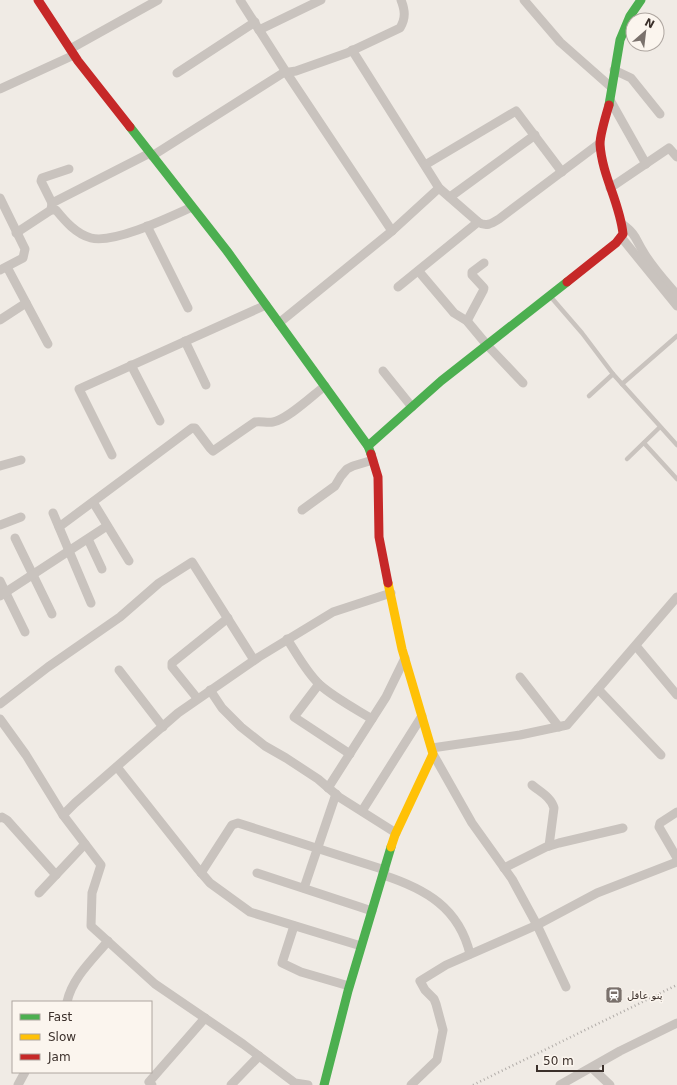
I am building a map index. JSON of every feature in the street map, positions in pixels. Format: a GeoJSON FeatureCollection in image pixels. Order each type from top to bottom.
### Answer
{"type":"FeatureCollection","features":[{"type":"Feature","properties":{"kind":"street"},"geometry":{"type":"LineString","coordinates":[[38,0],[72,52],[192,207],[279,323],[368,446],[378,478],[379,537],[390,593],[405,658],[432,751],[472,823],[512,879],[537,925],[566,987]]}},
{"type":"Feature","properties":{"kind":"street"},"geometry":{"type":"LineString","coordinates":[[0,89],[72,52],[158,0]]}},
{"type":"Feature","properties":{"kind":"street"},"geometry":{"type":"LineString","coordinates":[[240,0],[392,231]]}},
{"type":"Feature","properties":{"kind":"street"},"geometry":{"type":"LineString","coordinates":[[177,73],[257,26],[321,0]]}},
{"type":"Feature","properties":{"kind":"street"},"geometry":{"type":"LineString","coordinates":[[16,233],[51,207],[151,154],[286,72],[296,71],[352,50],[400,28],[404,22],[405,14],[401,0]]}},
{"type":"Feature","properties":{"kind":"street"},"geometry":{"type":"LineString","coordinates":[[524,0],[560,42],[611,88]]}},
{"type":"Feature","properties":{"kind":"street"},"geometry":{"type":"LineString","coordinates":[[368,446],[441,381],[616,243],[623,234],[622,224],[606,177],[600,143],[610,100],[620,40],[630,16],[639,1]]}},
{"type":"Feature","properties":{"kind":"street"},"geometry":{"type":"LineString","coordinates":[[352,50],[439,188],[483,225],[490,225],[600,143]]}},
{"type":"Feature","properties":{"kind":"street"},"geometry":{"type":"LineString","coordinates":[[614,70],[631,78],[660,114]]}},
{"type":"Feature","properties":{"kind":"street"},"geometry":{"type":"LineString","coordinates":[[610,100],[646,164]]}},
{"type":"Feature","properties":{"kind":"street"},"geometry":{"type":"LineString","coordinates":[[425,165],[516,111],[562,172]]}},
{"type":"Feature","properties":{"kind":"street"},"geometry":{"type":"LineString","coordinates":[[450,197],[535,135]]}},
{"type":"Feature","properties":{"kind":"street"},"geometry":{"type":"LineString","coordinates":[[610,188],[669,148],[677,157]]}},
{"type":"Feature","properties":{"kind":"street"},"geometry":{"type":"LineString","coordinates":[[69,169],[42,178],[41,181],[51,207],[81,234],[92,238],[102,239],[135,231],[192,207]]}},
{"type":"Feature","properties":{"kind":"street"},"geometry":{"type":"LineString","coordinates":[[279,323],[392,231],[439,188]]}},
{"type":"Feature","properties":{"kind":"street"},"geometry":{"type":"LineString","coordinates":[[0,198],[25,249],[23,258],[3,268],[26,303],[48,344]]}},
{"type":"Feature","properties":{"kind":"street"},"geometry":{"type":"LineString","coordinates":[[398,287],[478,222]]}},
{"type":"Feature","properties":{"kind":"street"},"geometry":{"type":"LineString","coordinates":[[622,224],[633,232],[644,253],[662,278],[677,295]]}},
{"type":"Feature","properties":{"kind":"street"},"geometry":{"type":"LineString","coordinates":[[147,226],[188,308]]}},
{"type":"Feature","properties":{"kind":"street"},"geometry":{"type":"LineString","coordinates":[[621,237],[677,306]]}},
{"type":"Feature","properties":{"kind":"street"},"geometry":{"type":"LineString","coordinates":[[467,321],[484,288],[472,275],[472,272],[484,263]]}},
{"type":"Feature","properties":{"kind":"street"},"geometry":{"type":"LineString","coordinates":[[421,274],[454,313],[467,321],[487,345],[523,383]]}},
{"type":"Feature","properties":{"kind":"street"},"geometry":{"type":"LineString","coordinates":[[0,320],[26,303]]}},
{"type":"Feature","properties":{"kind":"street"},"geometry":{"type":"LineString","coordinates":[[112,455],[79,388],[266,306]]}},
{"type":"Feature","properties":{"kind":"street"},"geometry":{"type":"LineString","coordinates":[[185,341],[206,385]]}},
{"type":"Feature","properties":{"kind":"street"},"geometry":{"type":"LineString","coordinates":[[131,365],[160,421]]}},
{"type":"Feature","properties":{"kind":"street"},"geometry":{"type":"LineString","coordinates":[[383,371],[412,407]]}},
{"type":"Feature","properties":{"kind":"street"},"geometry":{"type":"LineString","coordinates":[[59,527],[192,428],[195,428],[213,451],[255,422],[273,422],[283,419],[325,386]]}},
{"type":"Feature","properties":{"kind":"street"},"geometry":{"type":"LineString","coordinates":[[0,466],[21,460]]}},
{"type":"Feature","properties":{"kind":"street"},"geometry":{"type":"LineString","coordinates":[[302,510],[335,486],[347,469],[373,460]]}},
{"type":"Feature","properties":{"kind":"street"},"geometry":{"type":"LineString","coordinates":[[93,502],[129,561]]}},
{"type":"Feature","properties":{"kind":"street"},"geometry":{"type":"LineString","coordinates":[[53,513],[91,603]]}},
{"type":"Feature","properties":{"kind":"street"},"geometry":{"type":"LineString","coordinates":[[0,525],[21,517]]}},
{"type":"Feature","properties":{"kind":"street"},"geometry":{"type":"LineString","coordinates":[[2,594],[107,526]]}},
{"type":"Feature","properties":{"kind":"street"},"geometry":{"type":"LineString","coordinates":[[15,538],[52,614]]}},
{"type":"Feature","properties":{"kind":"street"},"geometry":{"type":"LineString","coordinates":[[88,539],[102,569]]}},
{"type":"Feature","properties":{"kind":"street"},"geometry":{"type":"LineString","coordinates":[[0,704],[48,667],[120,617],[159,583],[192,562],[254,660]]}},
{"type":"Feature","properties":{"kind":"street"},"geometry":{"type":"LineString","coordinates":[[0,581],[2,594],[25,632]]}},
{"type":"Feature","properties":{"kind":"street"},"geometry":{"type":"LineString","coordinates":[[63,815],[178,712],[197,698],[287,639],[333,612],[390,593]]}},
{"type":"Feature","properties":{"kind":"street"},"geometry":{"type":"LineString","coordinates":[[432,751],[567,725],[675,603]]}},
{"type":"Feature","properties":{"kind":"street"},"geometry":{"type":"LineString","coordinates":[[197,698],[172,667],[172,663],[228,618]]}},
{"type":"Feature","properties":{"kind":"street"},"geometry":{"type":"LineString","coordinates":[[287,639],[305,667],[319,684],[372,719]]}},
{"type":"Feature","properties":{"kind":"street"},"geometry":{"type":"LineString","coordinates":[[636,646],[677,696]]}},
{"type":"Feature","properties":{"kind":"street"},"geometry":{"type":"LineString","coordinates":[[304,888],[318,849],[332,791],[350,754],[386,696],[405,658]]}},
{"type":"Feature","properties":{"kind":"street"},"geometry":{"type":"LineString","coordinates":[[119,670],[163,727]]}},
{"type":"Feature","properties":{"kind":"street"},"geometry":{"type":"LineString","coordinates":[[520,677],[559,727]]}},
{"type":"Feature","properties":{"kind":"street"},"geometry":{"type":"LineString","coordinates":[[319,684],[294,716],[350,754]]}},
{"type":"Feature","properties":{"kind":"street"},"geometry":{"type":"LineString","coordinates":[[598,689],[661,755]]}},
{"type":"Feature","properties":{"kind":"street"},"geometry":{"type":"LineString","coordinates":[[210,690],[222,708],[241,727],[265,746],[286,758],[332,791],[396,833]]}},
{"type":"Feature","properties":{"kind":"street"},"geometry":{"type":"LineString","coordinates":[[362,811],[422,716]]}},
{"type":"Feature","properties":{"kind":"street"},"geometry":{"type":"LineString","coordinates":[[0,719],[26,755],[63,815],[101,865],[92,893],[91,926],[155,984],[259,1056],[294,1084],[308,1085]]}},
{"type":"Feature","properties":{"kind":"street"},"geometry":{"type":"LineString","coordinates":[[324,1085],[349,986],[396,833],[432,751]]}},
{"type":"Feature","properties":{"kind":"street"},"geometry":{"type":"LineString","coordinates":[[117,767],[210,883],[250,912],[361,946]]}},
{"type":"Feature","properties":{"kind":"street"},"geometry":{"type":"LineString","coordinates":[[532,785],[553,803],[554,808],[549,846]]}},
{"type":"Feature","properties":{"kind":"street"},"geometry":{"type":"LineString","coordinates":[[677,812],[660,823],[659,827],[677,858]]}},
{"type":"Feature","properties":{"kind":"street"},"geometry":{"type":"LineString","coordinates":[[0,818],[2,817],[7,820],[56,875]]}},
{"type":"Feature","properties":{"kind":"street"},"geometry":{"type":"LineString","coordinates":[[201,873],[232,825],[238,823],[318,849],[384,873],[421,890],[433,898],[454,919],[463,931],[470,954]]}},
{"type":"Feature","properties":{"kind":"street"},"geometry":{"type":"LineString","coordinates":[[504,868],[549,846],[624,828]]}},
{"type":"Feature","properties":{"kind":"street"},"geometry":{"type":"LineString","coordinates":[[39,893],[85,844]]}},
{"type":"Feature","properties":{"kind":"street"},"geometry":{"type":"LineString","coordinates":[[411,1085],[437,1060],[443,1030],[434,999],[425,990],[420,981],[446,965],[537,925],[597,893],[677,862]]}},
{"type":"Feature","properties":{"kind":"street"},"geometry":{"type":"LineString","coordinates":[[257,873],[372,911]]}},
{"type":"Feature","properties":{"kind":"street"},"geometry":{"type":"LineString","coordinates":[[294,926],[282,963],[301,972],[349,986]]}},
{"type":"Feature","properties":{"kind":"street"},"geometry":{"type":"LineString","coordinates":[[67,1001],[68,995],[78,977],[108,941]]}},
{"type":"Feature","properties":{"kind":"street"},"geometry":{"type":"LineString","coordinates":[[152,1085],[149,1082],[205,1018]]}},
{"type":"Feature","properties":{"kind":"street"},"geometry":{"type":"LineString","coordinates":[[560,1085],[620,1051],[677,1023]]}},
{"type":"Feature","properties":{"kind":"street"},"geometry":{"type":"LineString","coordinates":[[231,1085],[259,1056]]}},
{"type":"Feature","properties":{"kind":"street"},"geometry":{"type":"LineString","coordinates":[[592,1068],[610,1085]]}},
{"type":"Feature","properties":{"kind":"street"},"geometry":{"type":"LineString","coordinates":[[18,1085],[24,1073]]}},
{"type":"Feature","properties":{"kind":"lane"},"geometry":{"type":"LineString","coordinates":[[550,296],[613,374],[677,445]]}},
{"type":"Feature","properties":{"kind":"lane"},"geometry":{"type":"LineString","coordinates":[[622,384],[677,336]]}},
{"type":"Feature","properties":{"kind":"lane"},"geometry":{"type":"LineString","coordinates":[[589,396],[613,374]]}},
{"type":"Feature","properties":{"kind":"lane"},"geometry":{"type":"LineString","coordinates":[[627,459],[660,427]]}},
{"type":"Feature","properties":{"kind":"lane"},"geometry":{"type":"LineString","coordinates":[[644,443],[677,479]]}},
{"type":"Feature","properties":{"kind":"railway"},"geometry":{"type":"LineString","coordinates":[[473,1085],[677,985]]}},
{"type":"Feature","properties":{"kind":"traffic: fast"},"geometry":{"type":"LineString","coordinates":[[609,105],[620,40],[630,16],[641,0]]}},
{"type":"Feature","properties":{"kind":"traffic: fast"},"geometry":{"type":"LineString","coordinates":[[130,127],[227,251],[368,446],[371,454]]}},
{"type":"Feature","properties":{"kind":"traffic: fast"},"geometry":{"type":"LineString","coordinates":[[368,446],[441,381],[567,282]]}},
{"type":"Feature","properties":{"kind":"traffic: fast"},"geometry":{"type":"LineString","coordinates":[[324,1085],[348,991],[391,847]]}},
{"type":"Feature","properties":{"kind":"traffic: slow"},"geometry":{"type":"LineString","coordinates":[[388,583],[402,649],[433,754],[395,835],[391,847]]}},
{"type":"Feature","properties":{"kind":"traffic: jam"},"geometry":{"type":"LineString","coordinates":[[38,0],[78,61],[130,127]]}},
{"type":"Feature","properties":{"kind":"traffic: jam"},"geometry":{"type":"LineString","coordinates":[[567,282],[616,243],[623,234],[618,211],[601,156],[600,140],[609,105]]}},
{"type":"Feature","properties":{"kind":"traffic: jam"},"geometry":{"type":"LineString","coordinates":[[371,454],[378,477],[379,537],[388,583]]}},
{"type":"Feature","properties":{"kind":"place","name":"پنو عاقل"},"geometry":{"type":"Point","coordinates":[614,995]}}]}
